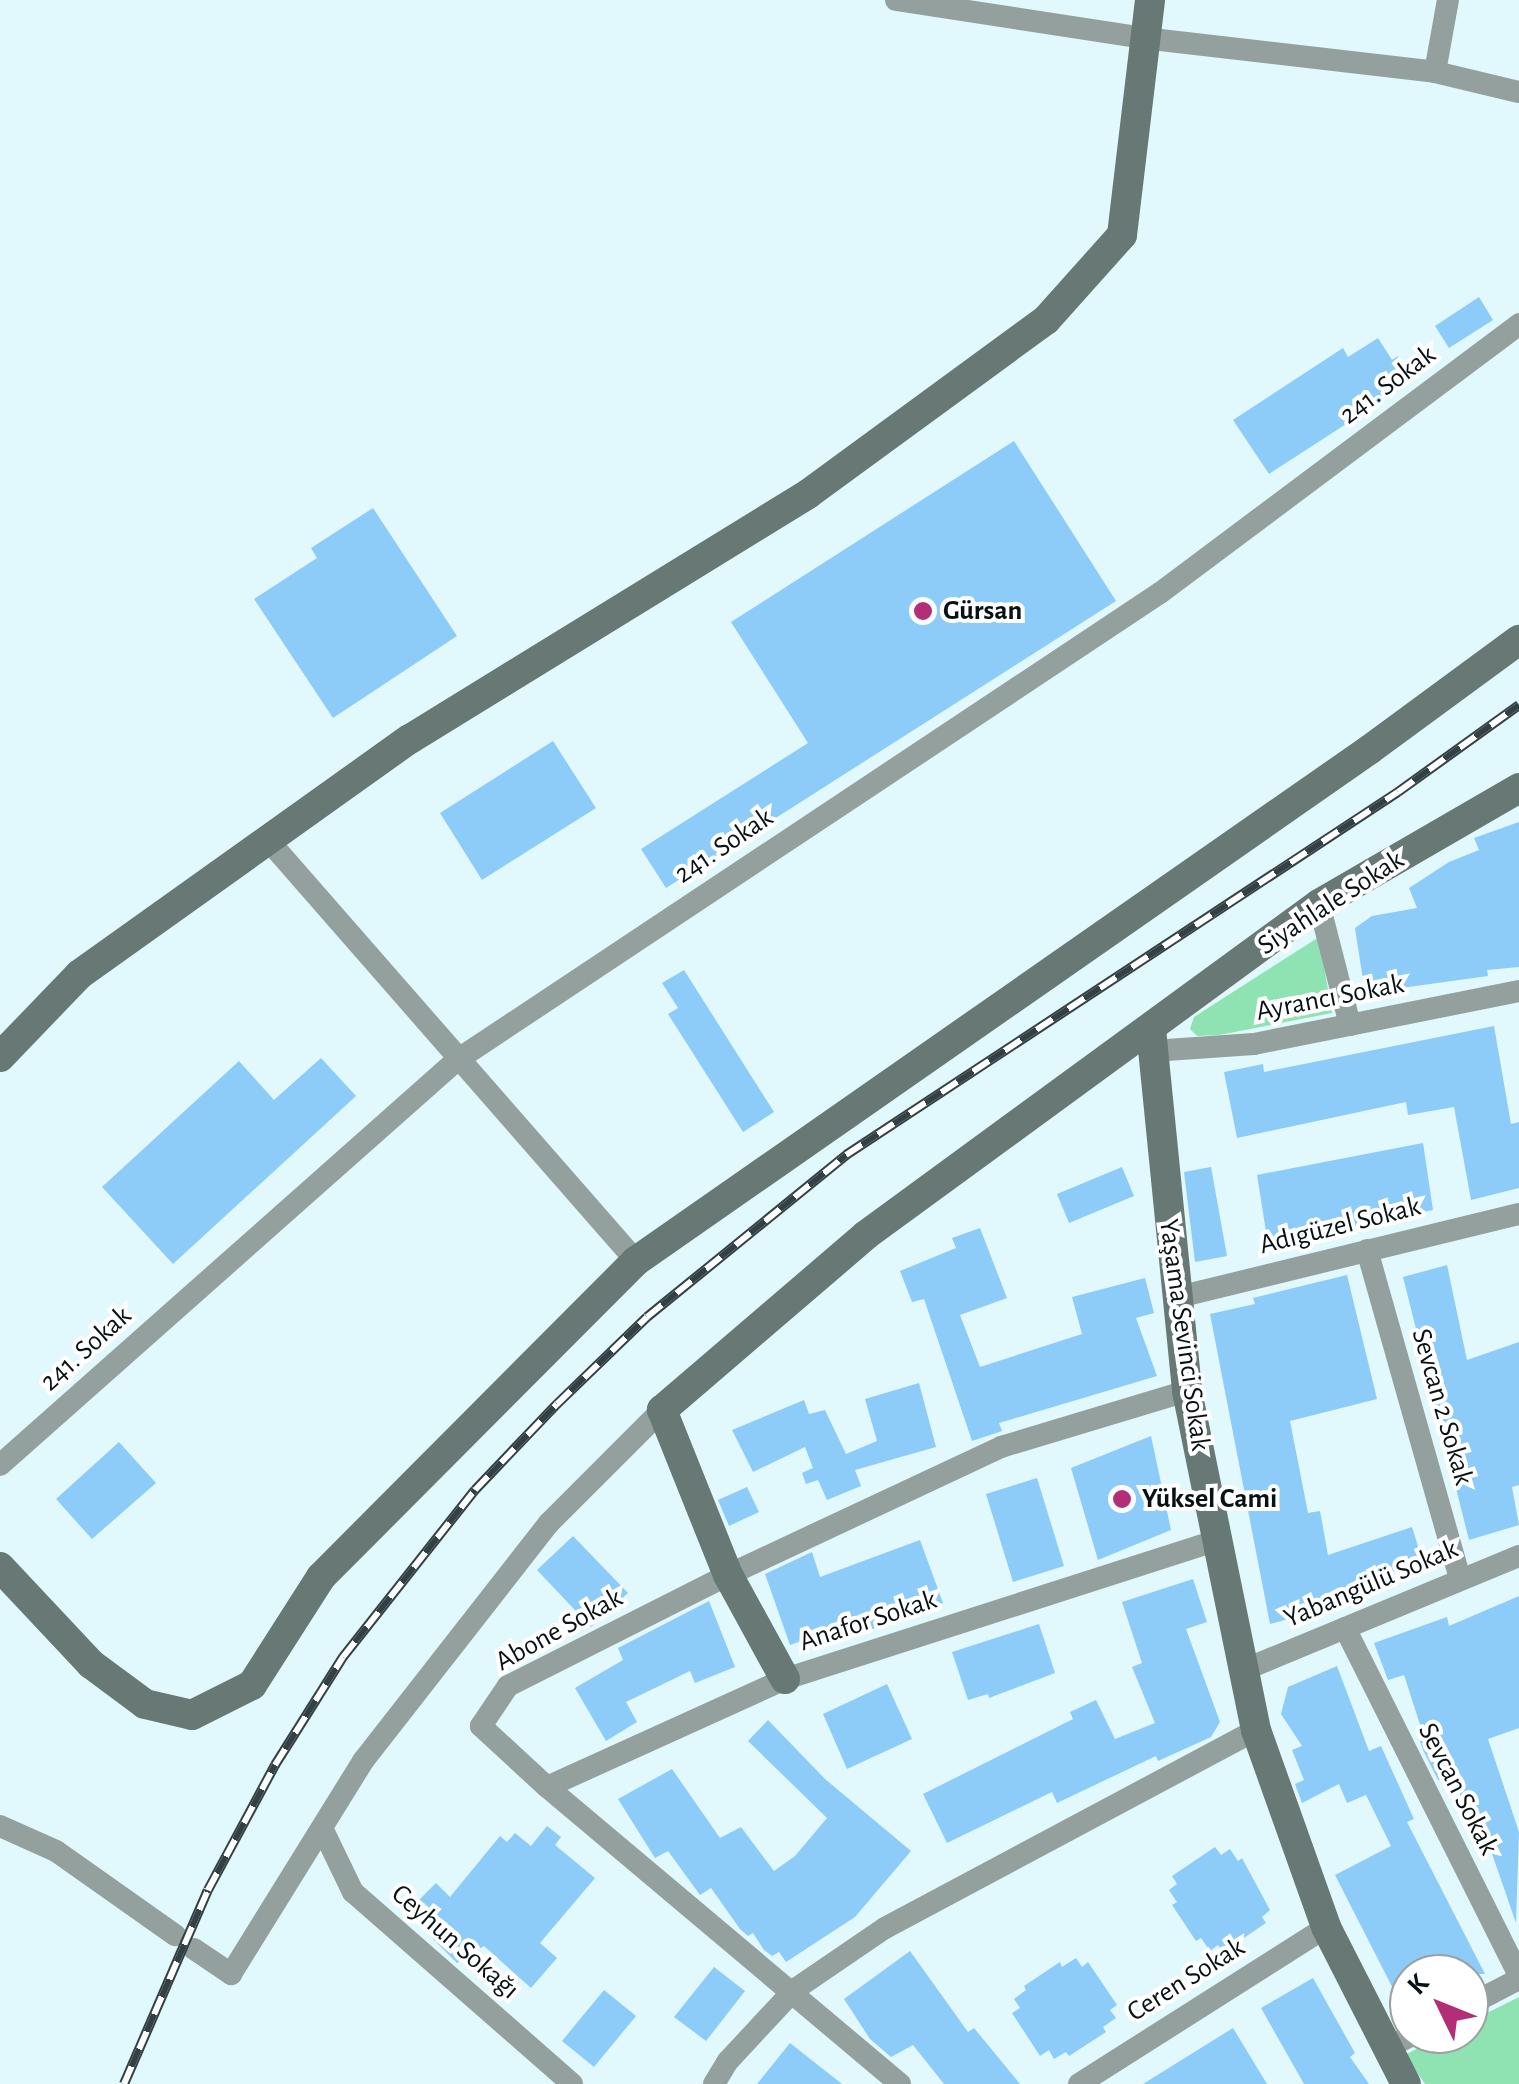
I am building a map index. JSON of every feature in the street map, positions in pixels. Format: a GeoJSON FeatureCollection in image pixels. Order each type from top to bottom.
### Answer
{"type":"FeatureCollection","features":[{"type":"Feature","properties":{"kind":"street"},"geometry":{"type":"LineString","coordinates":[[896,0],[1144,38],[1436,72],[1519,92]]}},
{"type":"Feature","properties":{"kind":"street"},"geometry":{"type":"LineString","coordinates":[[0,1057],[80,974],[410,739],[808,494],[1046,320],[1122,235],[1150,0]]}},
{"type":"Feature","properties":{"kind":"street"},"geometry":{"type":"LineString","coordinates":[[1436,72],[1448,0]]}},
{"type":"Feature","properties":{"kind":"street","name":"241. Sokak"},"geometry":{"type":"LineString","coordinates":[[0,1465],[457,1060],[1160,593],[1519,324]]}},
{"type":"Feature","properties":{"kind":"street"},"geometry":{"type":"LineString","coordinates":[[0,1568],[91,1664],[145,1704],[192,1715],[252,1685],[320,1577],[636,1261],[1370,750],[1519,640]]}},
{"type":"Feature","properties":{"kind":"street","name":"Siyahlale Sokak"},"geometry":{"type":"LineString","coordinates":[[662,1410],[866,1235],[1151,1040],[1319,904],[1519,788]]}},
{"type":"Feature","properties":{"kind":"street"},"geometry":{"type":"LineString","coordinates":[[268,840],[636,1261]]}},
{"type":"Feature","properties":{"kind":"street"},"geometry":{"type":"LineString","coordinates":[[1319,904],[1350,1024]]}},
{"type":"Feature","properties":{"kind":"street","name":"Ayrancı Sokak"},"geometry":{"type":"LineString","coordinates":[[1151,1040],[1254,1044],[1519,991]]}},
{"type":"Feature","properties":{"kind":"street","name":"Yaşama Sevinci Sokak"},"geometry":{"type":"LineString","coordinates":[[1151,1040],[1174,1298],[1187,1391],[1256,1730],[1326,1927],[1406,2084]]}},
{"type":"Feature","properties":{"kind":"street","name":"Adıgüzel Sokak"},"geometry":{"type":"LineString","coordinates":[[1174,1298],[1519,1214]]}},
{"type":"Feature","properties":{"kind":"street","name":"Sevcan 2 Sokak"},"geometry":{"type":"LineString","coordinates":[[1367,1250],[1460,1579]]}},
{"type":"Feature","properties":{"kind":"street","name":"Abone Sokak"},"geometry":{"type":"LineString","coordinates":[[900,2084],[794,1990],[546,1787],[481,1726],[508,1686],[728,1575],[1001,1448],[1187,1391]]}},
{"type":"Feature","properties":{"kind":"street"},"geometry":{"type":"LineString","coordinates":[[0,1826],[56,1851],[231,1974],[363,1761],[549,1523],[662,1410],[728,1575],[785,1679]]}},
{"type":"Feature","properties":{"kind":"street","name":"Anafor Sokak"},"geometry":{"type":"LineString","coordinates":[[546,1787],[785,1679],[1219,1540]]}},
{"type":"Feature","properties":{"kind":"street","name":"Yabangülü Sokak"},"geometry":{"type":"LineString","coordinates":[[1246,1669],[1519,1556]]}},
{"type":"Feature","properties":{"kind":"street","name":"Sevcan Sokak"},"geometry":{"type":"LineString","coordinates":[[1345,1628],[1519,1977]]}},
{"type":"Feature","properties":{"kind":"street"},"geometry":{"type":"LineString","coordinates":[[714,2084],[728,2061],[794,1990],[886,1928],[1256,1730]]}},
{"type":"Feature","properties":{"kind":"street","name":"Ceyhun Sokağı"},"geometry":{"type":"LineString","coordinates":[[322,1828],[353,1892],[572,2084]]}},
{"type":"Feature","properties":{"kind":"street","name":"Ceren Sokak"},"geometry":{"type":"LineString","coordinates":[[1079,2084],[1326,1927]]}},
{"type":"Feature","properties":{"kind":"street"},"geometry":{"type":"LineString","coordinates":[[1489,1994],[1519,1977]]}},
{"type":"Feature","properties":{"kind":"street"},"geometry":{"type":"LineString","coordinates":[[1385,2049],[1389,2047]]}},
{"type":"Feature","properties":{"kind":"green space"},"geometry":{"type":"Polygon","coordinates":[[[1319,937],[1332,1013],[1219,1035],[1197,1036],[1190,1029],[1194,1017],[1319,937]]]}},
{"type":"Feature","properties":{"kind":"green space"},"geometry":{"type":"Polygon","coordinates":[[[1519,1997],[1519,2084],[1425,2084],[1405,2055],[1489,2054],[1489,2012],[1519,1997]]]}},
{"type":"Feature","properties":{"kind":"building"},"geometry":{"type":"Polygon","coordinates":[[[1479,297],[1493,320],[1449,348],[1435,326],[1479,297]]]}},
{"type":"Feature","properties":{"kind":"building"},"geometry":{"type":"Polygon","coordinates":[[[1378,338],[1392,360],[1398,356],[1414,380],[1269,474],[1233,420],[1343,348],[1348,357],[1378,338]]]}},
{"type":"Feature","properties":{"kind":"building","name":"Gürsan"},"geometry":{"type":"Polygon","coordinates":[[[1014,441],[1116,601],[666,888],[641,849],[808,743],[731,622],[1014,441]]]}},
{"type":"Feature","properties":{"kind":"building"},"geometry":{"type":"Polygon","coordinates":[[[373,508],[457,636],[333,718],[254,599],[317,558],[311,548],[373,508]]]}},
{"type":"Feature","properties":{"kind":"building"},"geometry":{"type":"Polygon","coordinates":[[[553,741],[596,808],[482,880],[440,813],[553,741]]]}},
{"type":"Feature","properties":{"kind":"building"},"geometry":{"type":"Polygon","coordinates":[[[1519,822],[1519,967],[1487,970],[1488,976],[1365,993],[1355,928],[1372,916],[1417,908],[1409,888],[1449,862],[1479,850],[1474,838],[1519,822]]]}},
{"type":"Feature","properties":{"kind":"building"},"geometry":{"type":"Polygon","coordinates":[[[684,970],[774,1112],[743,1132],[668,1014],[678,1008],[662,983],[684,970]]]}},
{"type":"Feature","properties":{"kind":"building"},"geometry":{"type":"Polygon","coordinates":[[[1494,1026],[1511,1124],[1519,1122],[1519,1188],[1471,1200],[1454,1107],[1408,1115],[1406,1102],[1237,1138],[1224,1072],[1263,1064],[1264,1072],[1494,1026]]]}},
{"type":"Feature","properties":{"kind":"building"},"geometry":{"type":"Polygon","coordinates":[[[321,1058],[356,1096],[173,1264],[102,1187],[239,1061],[274,1100],[321,1058]]]}},
{"type":"Feature","properties":{"kind":"building"},"geometry":{"type":"Polygon","coordinates":[[[1423,1143],[1433,1210],[1268,1244],[1257,1175],[1423,1143]]]}},
{"type":"Feature","properties":{"kind":"building"},"geometry":{"type":"Polygon","coordinates":[[[1122,1167],[1134,1196],[1069,1223],[1057,1194],[1122,1167]]]}},
{"type":"Feature","properties":{"kind":"building"},"geometry":{"type":"Polygon","coordinates":[[[1211,1167],[1227,1256],[1195,1262],[1184,1172],[1211,1167]]]}},
{"type":"Feature","properties":{"kind":"building"},"geometry":{"type":"Polygon","coordinates":[[[980,1228],[1007,1298],[960,1315],[980,1367],[1082,1334],[1072,1297],[1145,1278],[1154,1313],[1136,1318],[1157,1376],[999,1423],[1002,1431],[972,1441],[924,1299],[912,1302],[900,1271],[956,1248],[952,1238],[980,1228]]]}},
{"type":"Feature","properties":{"kind":"building"},"geometry":{"type":"Polygon","coordinates":[[[1447,1265],[1467,1360],[1519,1342],[1519,1485],[1512,1487],[1519,1525],[1469,1540],[1403,1277],[1447,1265]]]}},
{"type":"Feature","properties":{"kind":"building"},"geometry":{"type":"Polygon","coordinates":[[[1347,1275],[1377,1399],[1290,1421],[1308,1513],[1320,1511],[1328,1555],[1412,1527],[1423,1562],[1337,1590],[1341,1605],[1270,1624],[1210,1314],[1255,1304],[1253,1298],[1347,1275]]]}},
{"type":"Feature","properties":{"kind":"building"},"geometry":{"type":"Polygon","coordinates":[[[919,1383],[936,1447],[855,1470],[861,1486],[827,1500],[818,1480],[806,1484],[802,1473],[813,1468],[805,1447],[753,1472],[732,1430],[804,1400],[809,1414],[825,1410],[846,1454],[877,1441],[865,1399],[919,1383]]]}},
{"type":"Feature","properties":{"kind":"building","name":"Yüksel Cami"},"geometry":{"type":"Polygon","coordinates":[[[1151,1436],[1171,1530],[1098,1560],[1071,1468],[1151,1436]]]}},
{"type":"Feature","properties":{"kind":"building"},"geometry":{"type":"Polygon","coordinates":[[[119,1442],[156,1483],[92,1539],[56,1499],[119,1442]]]}},
{"type":"Feature","properties":{"kind":"building"},"geometry":{"type":"Polygon","coordinates":[[[1037,1478],[1064,1566],[1013,1582],[986,1494],[1037,1478]]]}},
{"type":"Feature","properties":{"kind":"building"},"geometry":{"type":"Polygon","coordinates":[[[747,1487],[759,1512],[729,1526],[718,1500],[747,1487]]]}},
{"type":"Feature","properties":{"kind":"building"},"geometry":{"type":"Polygon","coordinates":[[[573,1536],[628,1593],[591,1627],[537,1570],[573,1536]]]}},
{"type":"Feature","properties":{"kind":"building"},"geometry":{"type":"Polygon","coordinates":[[[920,1540],[943,1603],[868,1631],[863,1619],[790,1645],[765,1574],[812,1552],[820,1577],[920,1540]]]}},
{"type":"Feature","properties":{"kind":"building"},"geometry":{"type":"Polygon","coordinates":[[[1193,1579],[1207,1622],[1186,1629],[1220,1722],[1211,1737],[1158,1761],[1156,1756],[1057,1803],[1052,1792],[947,1843],[923,1794],[1073,1719],[1070,1712],[1096,1700],[1115,1739],[1155,1723],[1132,1667],[1142,1663],[1122,1602],[1193,1579]]]}},
{"type":"Feature","properties":{"kind":"building"},"geometry":{"type":"Polygon","coordinates":[[[1519,1596],[1519,1728],[1488,1739],[1519,1832],[1516,1923],[1490,1848],[1480,1851],[1453,1775],[1438,1780],[1423,1750],[1420,1741],[1425,1740],[1404,1675],[1388,1680],[1374,1643],[1447,1617],[1449,1626],[1519,1596]]]}},
{"type":"Feature","properties":{"kind":"building"},"geometry":{"type":"Polygon","coordinates":[[[709,1601],[735,1667],[695,1683],[690,1671],[626,1702],[637,1722],[606,1741],[575,1688],[623,1660],[618,1648],[709,1601]]]}},
{"type":"Feature","properties":{"kind":"building"},"geometry":{"type":"Polygon","coordinates":[[[1039,1624],[1055,1673],[989,1698],[988,1694],[968,1700],[952,1652],[1039,1624]]]}},
{"type":"Feature","properties":{"kind":"building"},"geometry":{"type":"Polygon","coordinates":[[[1337,1666],[1369,1751],[1381,1746],[1414,1819],[1407,1822],[1475,1954],[1389,1954],[1389,1981],[1335,1875],[1391,1846],[1366,1795],[1347,1803],[1339,1784],[1302,1803],[1295,1784],[1304,1780],[1292,1750],[1302,1746],[1281,1714],[1288,1687],[1337,1666]]]}},
{"type":"Feature","properties":{"kind":"building"},"geometry":{"type":"Polygon","coordinates":[[[887,1684],[912,1739],[847,1769],[823,1714],[887,1684]]]}},
{"type":"Feature","properties":{"kind":"building"},"geometry":{"type":"Polygon","coordinates":[[[768,1720],[825,1779],[911,1851],[855,1917],[786,1962],[779,1952],[772,1956],[764,1950],[753,1933],[748,1936],[740,1929],[711,1888],[700,1895],[668,1851],[655,1858],[618,1799],[672,1769],[720,1838],[741,1827],[774,1871],[795,1856],[827,1818],[748,1741],[768,1720]]]}},
{"type":"Feature","properties":{"kind":"building"},"geometry":{"type":"Polygon","coordinates":[[[547,1826],[561,1837],[555,1845],[595,1878],[540,1943],[557,1958],[531,1988],[484,1946],[457,1963],[430,1936],[438,1929],[414,1905],[436,1883],[450,1897],[500,1836],[507,1842],[515,1833],[531,1846],[547,1826]]]}},
{"type":"Feature","properties":{"kind":"building"},"geometry":{"type":"Polygon","coordinates":[[[1215,1847],[1221,1855],[1230,1849],[1238,1861],[1242,1858],[1270,1910],[1262,1917],[1266,1923],[1223,1952],[1218,1945],[1210,1951],[1201,1938],[1196,1941],[1172,1905],[1177,1902],[1169,1890],[1177,1884],[1172,1876],[1215,1847]]]}},
{"type":"Feature","properties":{"kind":"building"},"geometry":{"type":"Polygon","coordinates":[[[910,1951],[968,2032],[974,2028],[1020,2084],[944,2084],[913,2045],[891,2057],[870,2039],[844,1999],[910,1951]]]}},
{"type":"Feature","properties":{"kind":"building"},"geometry":{"type":"Polygon","coordinates":[[[1076,1958],[1082,1967],[1088,1962],[1117,2005],[1110,2010],[1116,2018],[1103,2027],[1106,2032],[1069,2056],[1066,2052],[1054,2059],[1049,2050],[1040,2056],[1012,2013],[1020,2008],[1014,1999],[1026,1990],[1024,1986],[1060,1962],[1062,1967],[1076,1958]]]}},
{"type":"Feature","properties":{"kind":"building"},"geometry":{"type":"Polygon","coordinates":[[[714,1967],[745,1991],[706,2041],[674,2017],[714,1967]]]}},
{"type":"Feature","properties":{"kind":"building"},"geometry":{"type":"Polygon","coordinates":[[[1313,1978],[1355,2053],[1350,2057],[1369,2084],[1304,2084],[1261,2008],[1313,1978]]]}},
{"type":"Feature","properties":{"kind":"building"},"geometry":{"type":"Polygon","coordinates":[[[604,1990],[636,2016],[594,2067],[562,2041],[604,1990]]]}},
{"type":"Feature","properties":{"kind":"building"},"geometry":{"type":"Polygon","coordinates":[[[1233,2028],[1267,2084],[1143,2084],[1233,2028]]]}},
{"type":"Feature","properties":{"kind":"building"},"geometry":{"type":"Polygon","coordinates":[[[790,2043],[842,2084],[757,2084],[790,2043]]]}},
{"type":"Feature","properties":{"kind":"railway"},"geometry":{"type":"LineString","coordinates":[[124,2084],[208,1890],[275,1765],[343,1657],[475,1490],[557,1404],[647,1317],[846,1155],[1398,792],[1519,705]]}},
{"type":"Feature","properties":{"kind":"place","name":"Gürsan"},"geometry":{"type":"Point","coordinates":[923,611]}},
{"type":"Feature","properties":{"kind":"place","name":"Yüksel Cami"},"geometry":{"type":"Point","coordinates":[1122,1499]}}]}
